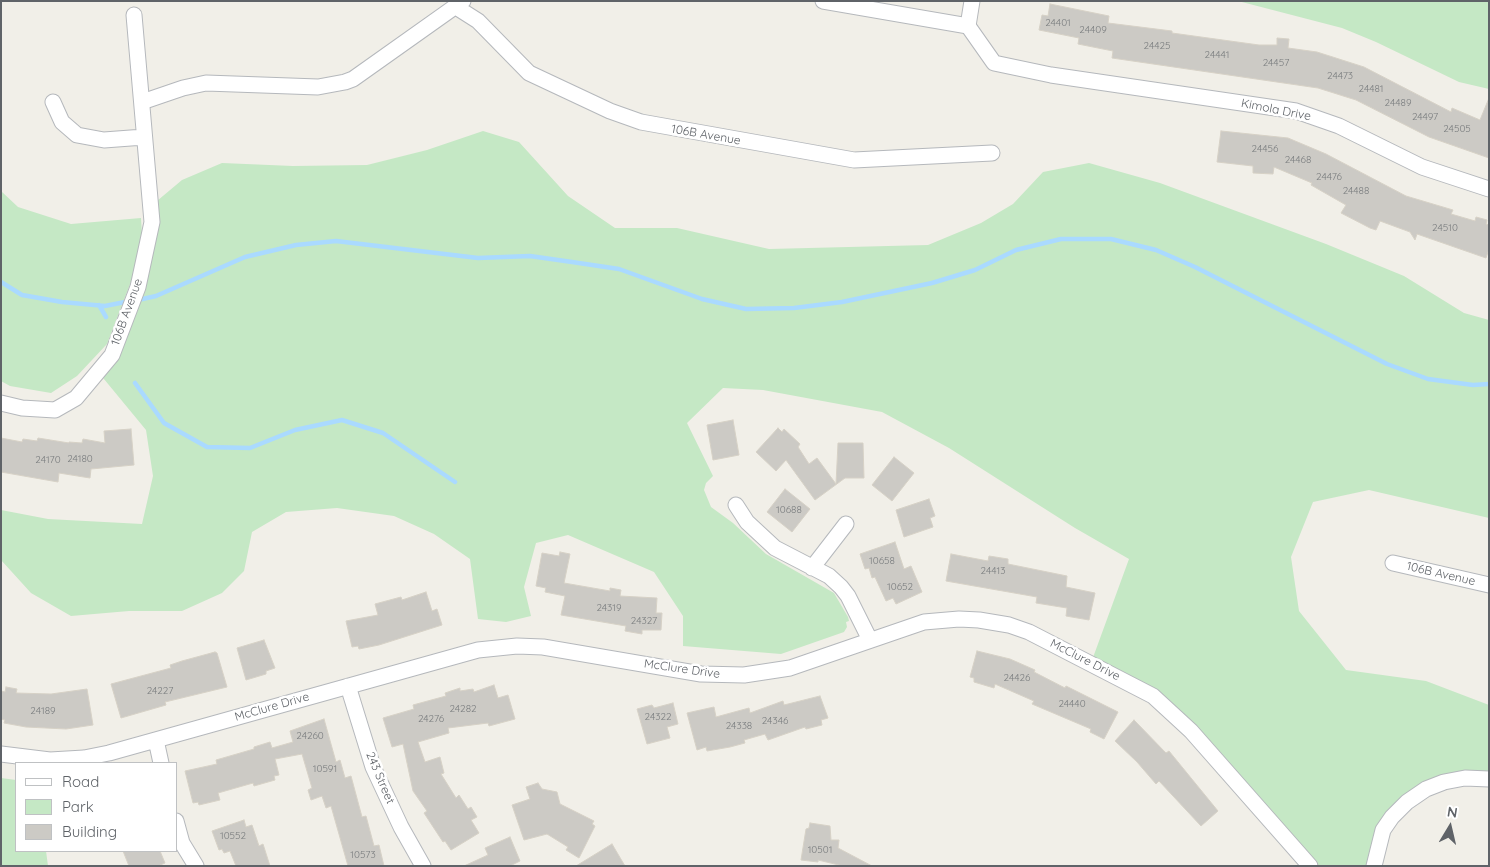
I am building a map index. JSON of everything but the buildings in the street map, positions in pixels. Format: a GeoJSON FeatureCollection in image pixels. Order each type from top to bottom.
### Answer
{"type":"FeatureCollection","features":[{"type":"Feature","properties":{"kind":"street"},"geometry":{"type":"LineString","coordinates":[[823,1],[968,26],[972,1]]}},
{"type":"Feature","properties":{"kind":"street","name":"106B Avenue"},"geometry":{"type":"LineString","coordinates":[[142,102],[183,88],[206,83],[318,87],[345,82],[353,79],[460,4],[529,73],[610,111],[641,122],[854,160],[992,153]]}},
{"type":"Feature","properties":{"kind":"street","name":"106B Avenue"},"geometry":{"type":"LineString","coordinates":[[1,403],[22,408],[55,410],[76,398],[112,355],[138,287],[150,236],[151,206],[134,15]]}},
{"type":"Feature","properties":{"kind":"street","name":"Kimola Drive"},"geometry":{"type":"LineString","coordinates":[[968,26],[994,63],[1051,75],[1296,112],[1339,126],[1422,167],[1489,190]]}},
{"type":"Feature","properties":{"kind":"street"},"geometry":{"type":"LineString","coordinates":[[53,102],[62,122],[77,135],[104,140],[144,137]]}},
{"type":"Feature","properties":{"kind":"street"},"geometry":{"type":"LineString","coordinates":[[736,505],[760,536],[775,548],[829,576],[845,591],[870,640]]}},
{"type":"Feature","properties":{"kind":"street"},"geometry":{"type":"LineString","coordinates":[[812,568],[846,524]]}},
{"type":"Feature","properties":{"kind":"street","name":"106B Avenue"},"geometry":{"type":"LineString","coordinates":[[1393,563],[1489,585]]}},
{"type":"Feature","properties":{"kind":"street","name":"McClure Drive"},"geometry":{"type":"LineString","coordinates":[[1,754],[37,759],[84,758],[129,749],[464,653],[502,647],[552,648],[701,674],[737,675],[790,668],[870,640],[934,621],[959,619],[990,621],[1029,632],[1153,696],[1174,713],[1310,866]]}},
{"type":"Feature","properties":{"kind":"street","name":"243 Street"},"geometry":{"type":"LineString","coordinates":[[348,686],[373,767],[401,826],[424,866]]}},
{"type":"Feature","properties":{"kind":"street"},"geometry":{"type":"LineString","coordinates":[[156,740],[161,762]]}},
{"type":"Feature","properties":{"kind":"street"},"geometry":{"type":"LineString","coordinates":[[1374,866],[1379,841],[1386,826],[1399,809],[1414,797],[1449,780],[1489,779]]}},
{"type":"Feature","properties":{"kind":"street"},"geometry":{"type":"LineString","coordinates":[[178,828],[182,844],[196,866]]}},
{"type":"Feature","properties":{"kind":"green space"},"geometry":{"type":"Polygon","coordinates":[[[1238,1],[1489,1],[1489,89],[1459,82],[1376,42],[1342,28],[1238,1]]]}},
{"type":"Feature","properties":{"kind":"green space"},"geometry":{"type":"Polygon","coordinates":[[[483,131],[519,142],[568,196],[615,228],[677,228],[769,249],[928,245],[981,223],[1013,204],[1043,172],[1089,163],[1160,183],[1326,244],[1404,276],[1464,313],[1489,320],[1489,518],[1369,490],[1313,502],[1291,557],[1299,611],[1346,670],[1426,681],[1489,705],[1489,779],[1465,778],[1403,806],[1374,866],[1310,866],[1191,731],[1091,663],[1129,559],[1075,528],[949,448],[882,412],[763,390],[723,388],[687,423],[713,476],[706,483],[704,490],[711,507],[733,523],[766,554],[834,593],[848,617],[849,621],[846,622],[847,627],[844,632],[781,654],[683,646],[683,616],[654,572],[568,535],[536,543],[524,587],[531,616],[506,622],[478,619],[470,559],[434,534],[394,516],[337,508],[286,512],[252,532],[244,571],[222,593],[182,611],[129,611],[71,616],[31,593],[1,560],[1,510],[48,519],[142,524],[153,476],[146,430],[99,373],[122,327],[151,206],[182,180],[222,163],[293,166],[367,165],[427,150],[483,131]]]}},
{"type":"Feature","properties":{"kind":"green space"},"geometry":{"type":"Polygon","coordinates":[[[1,191],[18,207],[71,224],[141,218],[142,235],[132,279],[107,344],[77,376],[51,393],[10,386],[1,381],[1,191]]]}},
{"type":"Feature","properties":{"kind":"green space"},"geometry":{"type":"Polygon","coordinates":[[[1,778],[15,780],[15,852],[46,852],[48,866],[1,866],[1,778]]]}},
{"type":"Feature","properties":{"kind":"waterway"},"geometry":{"type":"LineString","coordinates":[[138,300],[156,296],[245,257],[296,245],[336,241],[478,258],[530,256],[572,262],[619,269],[702,299],[746,309],[794,308],[842,302],[932,283],[975,270],[1016,250],[1061,239],[1111,239],[1156,250],[1195,267],[1387,364],[1428,379],[1473,385],[1489,384]]}},
{"type":"Feature","properties":{"kind":"waterway"},"geometry":{"type":"LineString","coordinates":[[1,282],[22,295],[62,302],[105,306],[130,301]]}},
{"type":"Feature","properties":{"kind":"waterway"},"geometry":{"type":"LineString","coordinates":[[99,305],[106,317]]}},
{"type":"Feature","properties":{"kind":"waterway"},"geometry":{"type":"LineString","coordinates":[[135,383],[164,423],[207,447],[250,448],[295,430],[342,420],[383,433],[455,482]]}}]}
